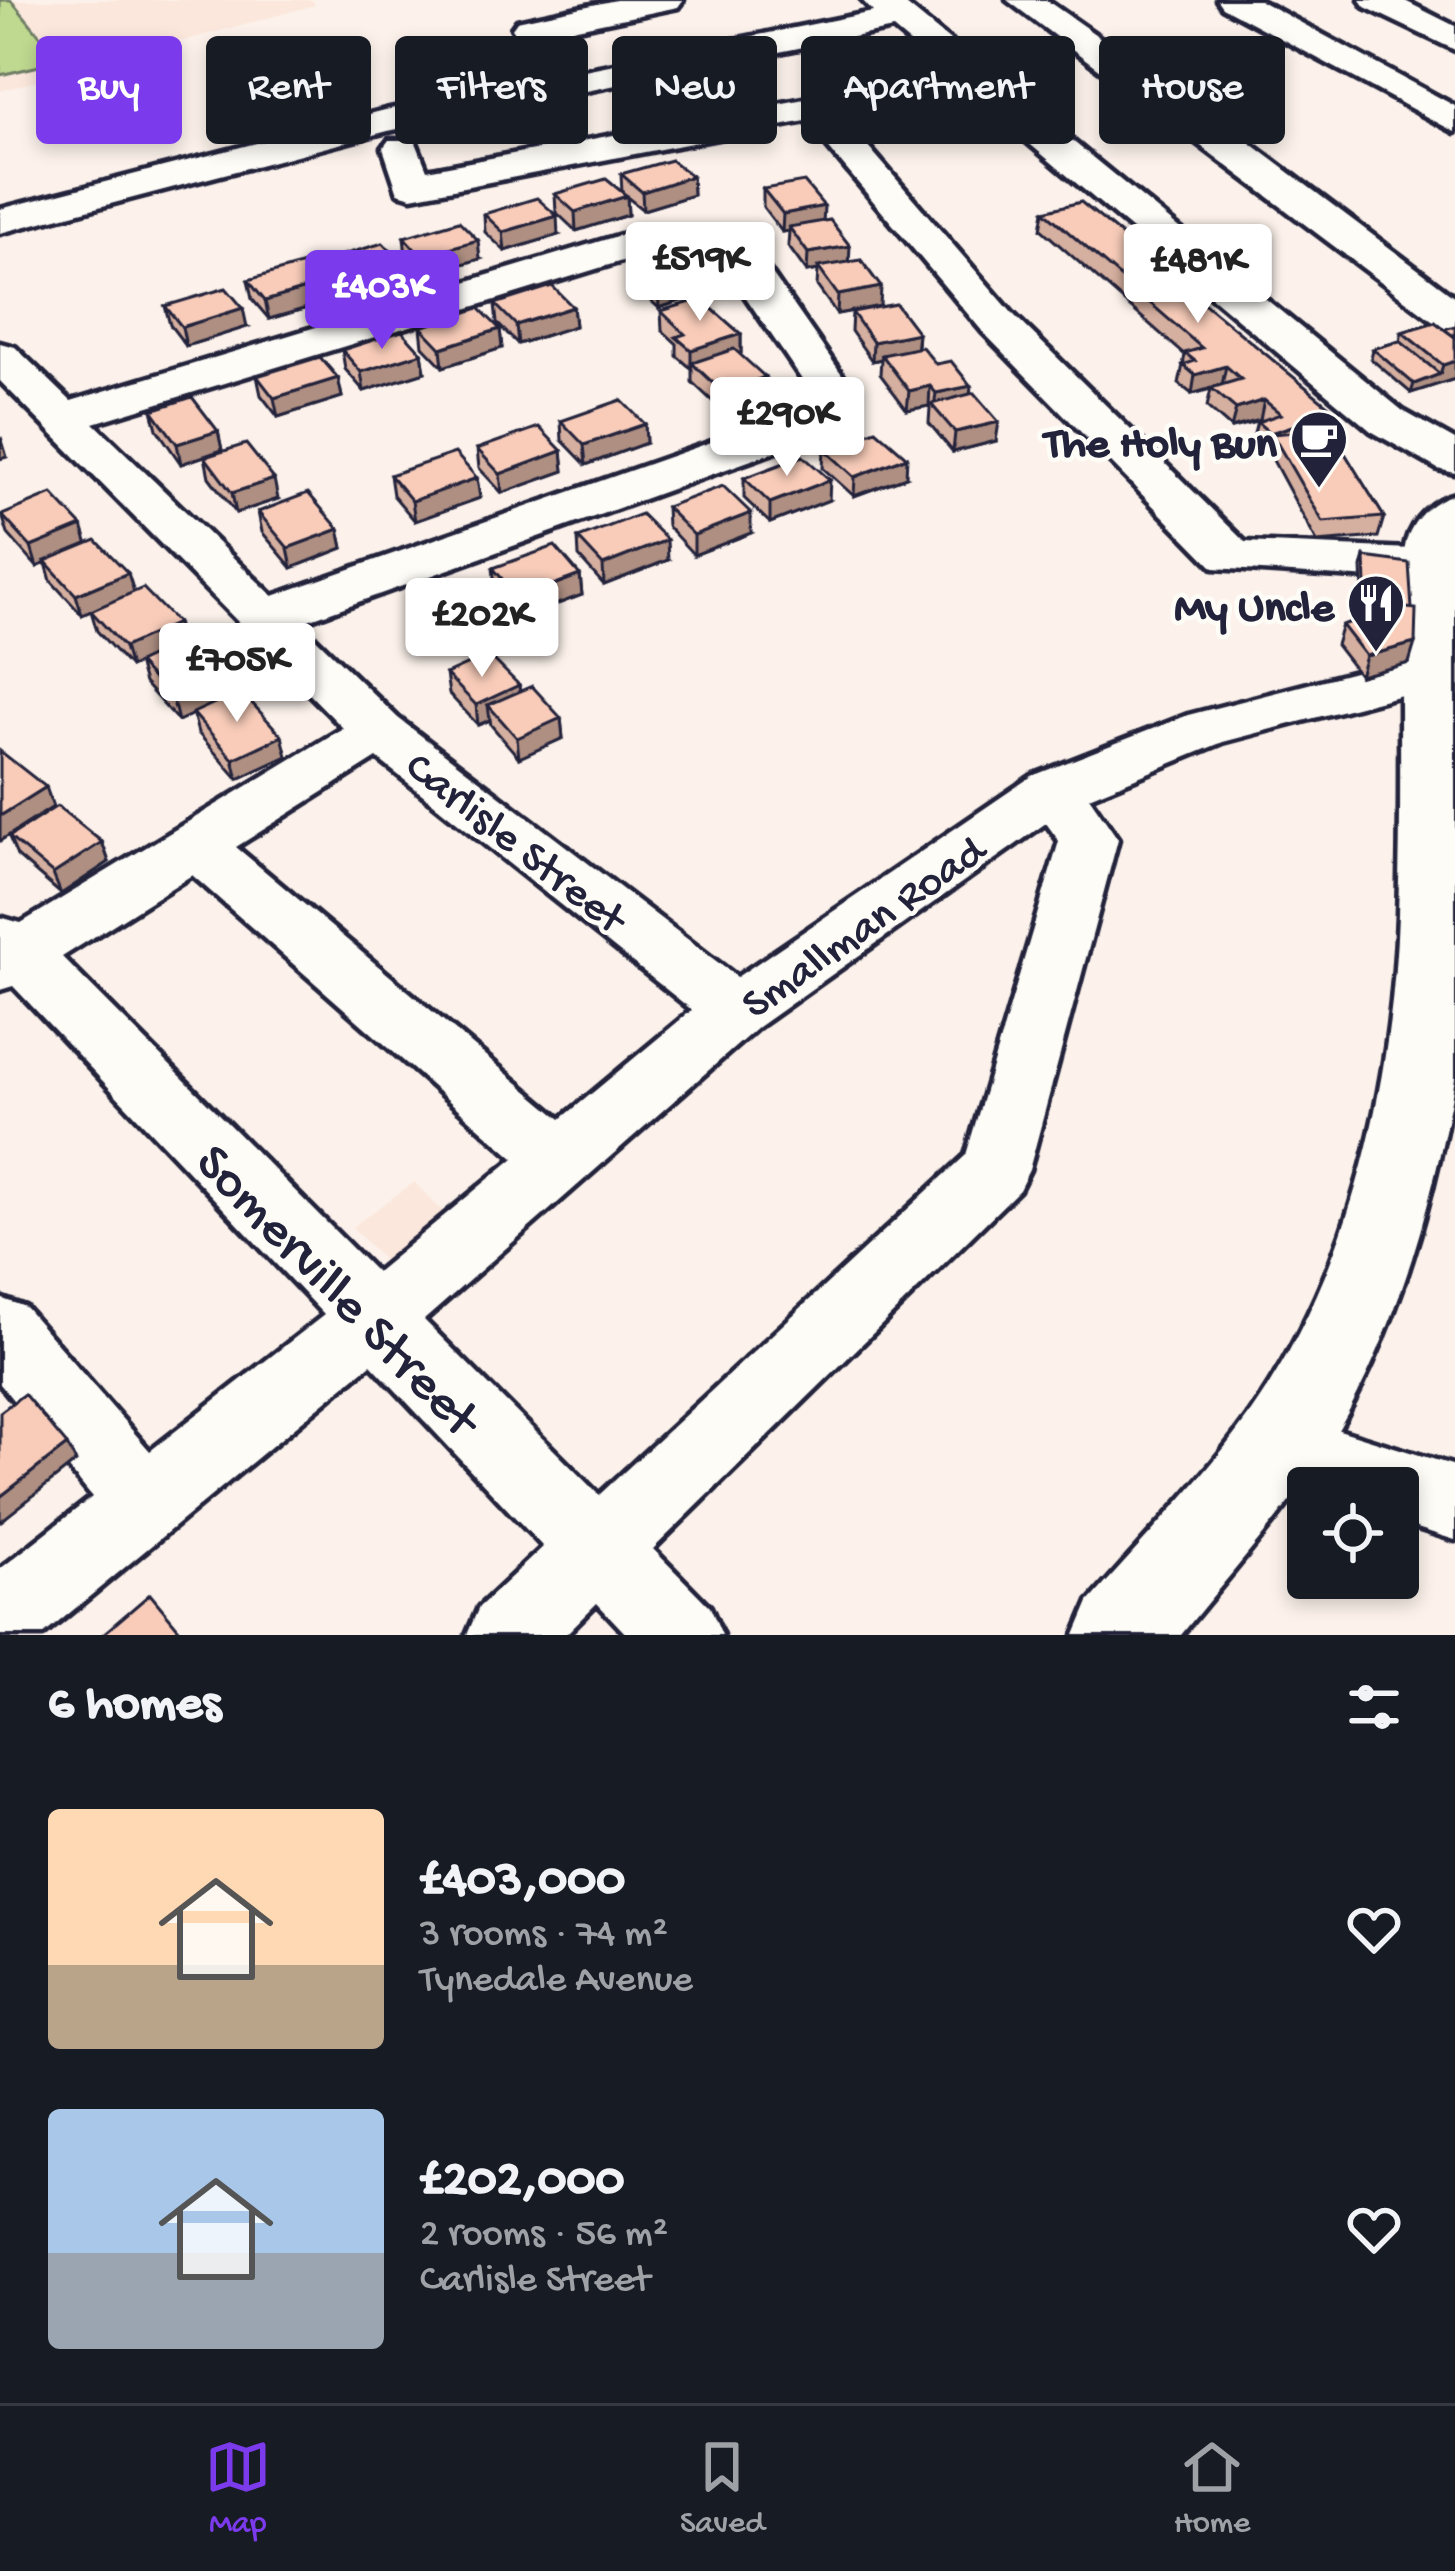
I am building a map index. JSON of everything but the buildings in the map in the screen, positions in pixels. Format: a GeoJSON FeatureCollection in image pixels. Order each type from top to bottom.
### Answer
{"type":"FeatureCollection","features":[{"type":"Feature","properties":{"kind":"main road"},"geometry":{"type":"LineString","coordinates":[[1122,1635],[1278,1447],[1321,1377],[1364,1280],[1415,1106],[1433,918],[1435,538],[1455,511]]}},
{"type":"Feature","properties":{"kind":"street"},"geometry":{"type":"LineString","coordinates":[[503,0],[536,36]]}},
{"type":"Feature","properties":{"kind":"street"},"geometry":{"type":"LineString","coordinates":[[529,28],[665,0]]}},
{"type":"Feature","properties":{"kind":"street"},"geometry":{"type":"LineString","coordinates":[[1024,0],[1224,141],[1455,316]]}},
{"type":"Feature","properties":{"kind":"street"},"geometry":{"type":"LineString","coordinates":[[1234,0],[1447,105]]}},
{"type":"Feature","properties":{"kind":"street"},"geometry":{"type":"LineString","coordinates":[[1377,0],[1455,40]]}},
{"type":"Feature","properties":{"kind":"street"},"geometry":{"type":"LineString","coordinates":[[777,40],[890,9],[1387,422],[1455,459]]}},
{"type":"Feature","properties":{"kind":"street"},"geometry":{"type":"LineString","coordinates":[[777,70],[801,95]]}},
{"type":"Feature","properties":{"kind":"street"},"geometry":{"type":"LineString","coordinates":[[402,148],[412,184],[801,111]]}},
{"type":"Feature","properties":{"kind":"street"},"geometry":{"type":"LineString","coordinates":[[0,221],[395,119]]}},
{"type":"Feature","properties":{"kind":"street"},"geometry":{"type":"LineString","coordinates":[[844,144],[998,323],[1232,557],[1435,566]]}},
{"type":"Feature","properties":{"kind":"street"},"geometry":{"type":"LineString","coordinates":[[61,418],[640,242],[668,240],[726,248],[741,259],[833,393],[828,409],[816,421],[263,618]]}},
{"type":"Feature","properties":{"kind":"street","name":"Carlisle Street"},"geometry":{"type":"LineString","coordinates":[[0,356],[380,731],[736,1010]]}},
{"type":"Feature","properties":{"kind":"street","name":"Smallman Road"},"geometry":{"type":"LineString","coordinates":[[0,1619],[373,1319],[736,1010],[1052,790],[1207,728],[1437,658]]}},
{"type":"Feature","properties":{"kind":"street"},"geometry":{"type":"LineString","coordinates":[[7,954],[380,731]]}},
{"type":"Feature","properties":{"kind":"street"},"geometry":{"type":"LineString","coordinates":[[507,1635],[995,1170],[1088,839],[1052,790]]}},
{"type":"Feature","properties":{"kind":"street"},"geometry":{"type":"LineString","coordinates":[[196,845],[561,1159]]}},
{"type":"Feature","properties":{"kind":"street","name":"Somerville Street"},"geometry":{"type":"LineString","coordinates":[[7,954],[682,1635]]}},
{"type":"Feature","properties":{"kind":"street"},"geometry":{"type":"LineString","coordinates":[[0,1330],[145,1502]]}},
{"type":"Feature","properties":{"kind":"street"},"geometry":{"type":"LineString","coordinates":[[1278,1447],[1455,1503]]}},
{"type":"Feature","properties":{"kind":"shaded area"},"geometry":{"type":"Polygon","coordinates":[[[0,0],[312,0],[315,5],[182,41],[182,36],[36,36],[36,81],[0,91],[0,0]]]}},
{"type":"Feature","properties":{"kind":"shaded area"},"geometry":{"type":"Polygon","coordinates":[[[414,1182],[446,1215],[384,1261],[352,1227],[414,1182]]]}},
{"type":"Feature","properties":{"kind":"green space"},"geometry":{"type":"Polygon","coordinates":[[[0,0],[11,0],[41,36],[36,36],[36,67],[0,75],[0,0]]]}},
{"type":"Feature","properties":{"kind":"place","name":"The Holy Bun"},"geometry":{"type":"Point","coordinates":[1319,490]}},
{"type":"Feature","properties":{"kind":"place","name":"My Uncle"},"geometry":{"type":"Point","coordinates":[1376,654]}}]}
